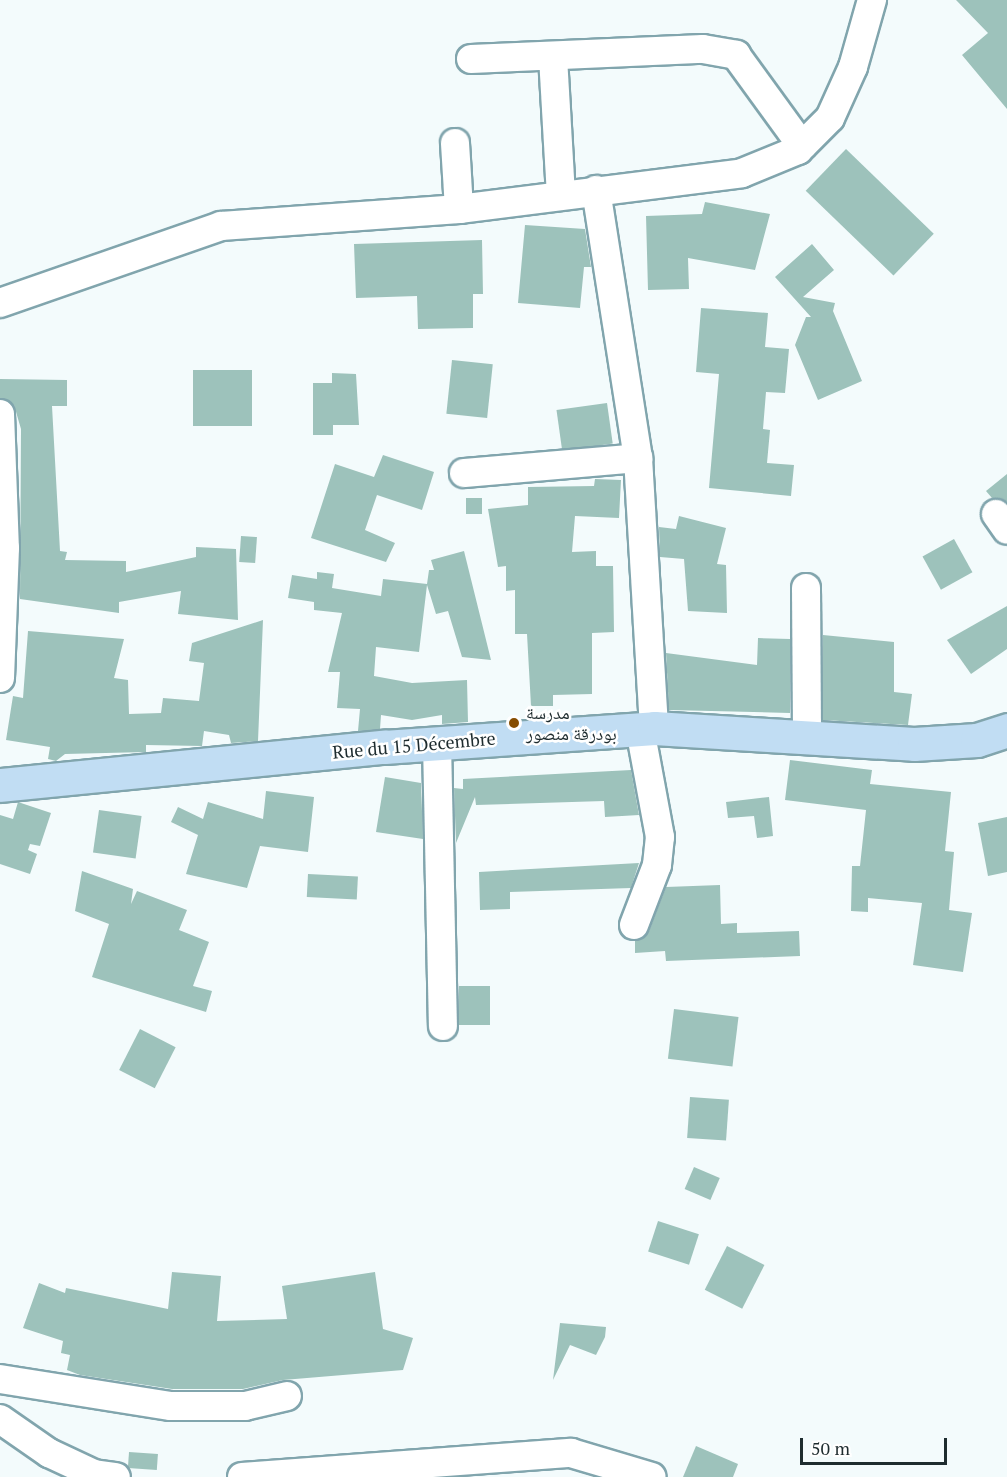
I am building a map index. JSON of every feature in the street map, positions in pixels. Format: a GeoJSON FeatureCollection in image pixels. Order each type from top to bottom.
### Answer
{"type":"FeatureCollection","features":[{"type":"Feature","properties":{"kind":"main road","name":"Rue du 15 Décembre"},"geometry":{"type":"LineString","coordinates":[[0,785],[437,743],[647,728],[807,735],[914,744],[976,740],[1007,730]]}},
{"type":"Feature","properties":{"kind":"street"},"geometry":{"type":"LineString","coordinates":[[0,303],[221,226],[459,209],[561,194],[742,173],[802,146],[830,118],[854,67],[873,0]]}},
{"type":"Feature","properties":{"kind":"street"},"geometry":{"type":"LineString","coordinates":[[471,59],[703,49],[736,55],[802,146]]}},
{"type":"Feature","properties":{"kind":"street"},"geometry":{"type":"LineString","coordinates":[[553,57],[561,194]]}},
{"type":"Feature","properties":{"kind":"street"},"geometry":{"type":"LineString","coordinates":[[455,142],[459,209]]}},
{"type":"Feature","properties":{"kind":"street"},"geometry":{"type":"LineString","coordinates":[[596,190],[638,458],[647,728],[660,837],[657,865],[634,926]]}},
{"type":"Feature","properties":{"kind":"street"},"geometry":{"type":"LineString","coordinates":[[0,414],[5,548],[0,678]]}},
{"type":"Feature","properties":{"kind":"street"},"geometry":{"type":"LineString","coordinates":[[464,472],[638,458]]}},
{"type":"Feature","properties":{"kind":"street"},"geometry":{"type":"LineString","coordinates":[[806,588],[807,735]]}},
{"type":"Feature","properties":{"kind":"street"},"geometry":{"type":"LineString","coordinates":[[437,743],[443,1026]]}},
{"type":"Feature","properties":{"kind":"street"},"geometry":{"type":"LineString","coordinates":[[0,1379],[171,1406],[245,1406],[287,1396]]}},
{"type":"Feature","properties":{"kind":"street"},"geometry":{"type":"LineString","coordinates":[[0,1419],[49,1453],[94,1474],[116,1477]]}},
{"type":"Feature","properties":{"kind":"street"},"geometry":{"type":"LineString","coordinates":[[242,1477],[571,1453],[652,1477]]}},
{"type":"Feature","properties":{"kind":"building"},"geometry":{"type":"Polygon","coordinates":[[[956,0],[1007,0],[1007,109],[962,55],[988,33],[956,0]]]}},
{"type":"Feature","properties":{"kind":"building"},"geometry":{"type":"Polygon","coordinates":[[[846,149],[934,234],[893,275],[806,191],[846,149]]]}},
{"type":"Feature","properties":{"kind":"building"},"geometry":{"type":"Polygon","coordinates":[[[705,202],[770,214],[755,270],[688,258],[689,289],[648,290],[646,216],[702,214],[705,202]]]}},
{"type":"Feature","properties":{"kind":"building"},"geometry":{"type":"Polygon","coordinates":[[[525,225],[585,229],[591,267],[584,267],[580,308],[518,303],[525,225]]]}},
{"type":"Feature","properties":{"kind":"building"},"geometry":{"type":"Polygon","coordinates":[[[482,240],[483,294],[473,294],[473,328],[418,329],[417,296],[356,298],[354,244],[482,240]]]}},
{"type":"Feature","properties":{"kind":"building"},"geometry":{"type":"Polygon","coordinates":[[[812,244],[834,270],[803,297],[835,303],[833,311],[862,381],[818,400],[795,345],[806,317],[811,317],[775,277],[812,244]]]}},
{"type":"Feature","properties":{"kind":"building"},"geometry":{"type":"Polygon","coordinates":[[[701,308],[768,313],[765,347],[789,349],[785,393],[766,392],[763,429],[770,430],[767,463],[794,465],[791,496],[709,488],[719,374],[696,372],[701,308]]]}},
{"type":"Feature","properties":{"kind":"building"},"geometry":{"type":"Polygon","coordinates":[[[452,360],[493,364],[487,418],[446,414],[452,360]]]}},
{"type":"Feature","properties":{"kind":"building"},"geometry":{"type":"Polygon","coordinates":[[[193,370],[252,370],[252,426],[193,426],[193,370]]]}},
{"type":"Feature","properties":{"kind":"building"},"geometry":{"type":"Polygon","coordinates":[[[332,373],[356,374],[359,425],[333,425],[333,435],[313,435],[313,383],[332,383],[332,373]]]}},
{"type":"Feature","properties":{"kind":"building"},"geometry":{"type":"Polygon","coordinates":[[[0,379],[67,380],[67,406],[52,406],[60,551],[67,552],[65,560],[126,561],[126,572],[196,557],[196,547],[236,549],[238,620],[178,614],[181,591],[119,602],[119,613],[20,599],[21,429],[14,405],[0,398],[0,379]]]}},
{"type":"Feature","properties":{"kind":"building"},"geometry":{"type":"Polygon","coordinates":[[[607,403],[613,444],[562,451],[556,410],[607,403]]]}},
{"type":"Feature","properties":{"kind":"building"},"geometry":{"type":"Polygon","coordinates":[[[383,455],[434,472],[422,510],[377,495],[365,530],[395,543],[386,562],[311,538],[335,464],[374,477],[383,455]]]}},
{"type":"Feature","properties":{"kind":"building"},"geometry":{"type":"Polygon","coordinates":[[[1007,474],[1007,502],[992,498],[986,491],[1007,474]]]}},
{"type":"Feature","properties":{"kind":"building"},"geometry":{"type":"Polygon","coordinates":[[[595,479],[621,480],[619,518],[575,516],[572,552],[596,551],[596,566],[613,566],[614,632],[592,633],[592,694],[553,695],[553,706],[531,706],[527,634],[515,634],[515,590],[506,591],[506,566],[498,567],[488,509],[528,505],[528,487],[594,486],[595,479]]]}},
{"type":"Feature","properties":{"kind":"building"},"geometry":{"type":"Polygon","coordinates":[[[466,498],[482,498],[482,514],[466,514],[466,498]]]}},
{"type":"Feature","properties":{"kind":"building"},"geometry":{"type":"Polygon","coordinates":[[[679,516],[726,528],[717,564],[726,565],[727,613],[688,611],[684,559],[660,557],[659,527],[676,529],[679,516]]]}},
{"type":"Feature","properties":{"kind":"building"},"geometry":{"type":"Polygon","coordinates":[[[241,536],[257,537],[255,563],[239,562],[241,536]]]}},
{"type":"Feature","properties":{"kind":"building"},"geometry":{"type":"Polygon","coordinates":[[[954,539],[972,572],[941,590],[923,556],[954,539]]]}},
{"type":"Feature","properties":{"kind":"building"},"geometry":{"type":"Polygon","coordinates":[[[464,551],[491,660],[462,657],[448,611],[436,614],[427,585],[419,652],[376,647],[374,676],[412,683],[467,680],[468,722],[442,724],[442,715],[412,720],[381,715],[380,729],[358,731],[360,709],[337,708],[340,672],[328,672],[342,613],[314,610],[314,602],[288,598],[292,575],[317,579],[317,572],[334,574],[332,588],[381,596],[383,579],[427,584],[429,570],[434,570],[431,560],[464,551]]]}},
{"type":"Feature","properties":{"kind":"building"},"geometry":{"type":"Polygon","coordinates":[[[1007,606],[1007,649],[971,674],[947,640],[1007,606]]]}},
{"type":"Feature","properties":{"kind":"building"},"geometry":{"type":"Polygon","coordinates":[[[263,620],[258,741],[231,743],[229,735],[204,731],[202,746],[146,745],[146,752],[65,754],[56,761],[48,759],[50,747],[6,740],[13,696],[23,698],[28,631],[124,639],[114,678],[128,680],[129,714],[161,713],[163,698],[199,701],[204,663],[189,661],[192,643],[263,620]]]}},
{"type":"Feature","properties":{"kind":"building"},"geometry":{"type":"Polygon","coordinates":[[[823,635],[894,642],[894,692],[912,694],[908,725],[823,720],[823,635]]]}},
{"type":"Feature","properties":{"kind":"building"},"geometry":{"type":"Polygon","coordinates":[[[758,638],[790,639],[790,713],[669,710],[666,653],[757,665],[758,638]]]}},
{"type":"Feature","properties":{"kind":"building"},"geometry":{"type":"Polygon","coordinates":[[[790,760],[872,770],[870,784],[951,792],[945,851],[954,852],[949,910],[972,913],[963,972],[913,965],[922,903],[868,898],[868,912],[851,911],[852,866],[860,866],[866,810],[785,800],[790,760]]]}},
{"type":"Feature","properties":{"kind":"building"},"geometry":{"type":"Polygon","coordinates":[[[631,770],[639,815],[605,817],[604,801],[476,805],[475,797],[456,843],[454,788],[463,789],[463,779],[631,770]]]}},
{"type":"Feature","properties":{"kind":"building"},"geometry":{"type":"Polygon","coordinates":[[[385,777],[421,783],[423,839],[376,832],[385,777]]]}},
{"type":"Feature","properties":{"kind":"building"},"geometry":{"type":"Polygon","coordinates":[[[266,791],[314,797],[308,852],[260,846],[247,888],[186,874],[198,835],[171,822],[178,807],[203,819],[208,802],[263,819],[266,791]]]}},
{"type":"Feature","properties":{"kind":"building"},"geometry":{"type":"Polygon","coordinates":[[[769,797],[773,836],[757,838],[754,816],[728,818],[726,802],[769,797]]]}},
{"type":"Feature","properties":{"kind":"building"},"geometry":{"type":"Polygon","coordinates":[[[18,802],[51,813],[40,846],[30,844],[28,850],[37,854],[30,874],[0,864],[0,815],[13,819],[18,802]]]}},
{"type":"Feature","properties":{"kind":"building"},"geometry":{"type":"Polygon","coordinates":[[[99,810],[142,816],[136,859],[93,853],[99,810]]]}},
{"type":"Feature","properties":{"kind":"building"},"geometry":{"type":"Polygon","coordinates":[[[1007,817],[1007,872],[988,876],[978,823],[1007,817]]]}},
{"type":"Feature","properties":{"kind":"building"},"geometry":{"type":"Polygon","coordinates":[[[639,863],[631,888],[510,892],[510,909],[480,910],[479,872],[639,863]]]}},
{"type":"Feature","properties":{"kind":"building"},"geometry":{"type":"Polygon","coordinates":[[[82,871],[133,889],[131,904],[137,891],[187,910],[179,930],[209,942],[193,986],[212,991],[206,1012],[92,977],[109,924],[75,911],[82,871]]]}},
{"type":"Feature","properties":{"kind":"building"},"geometry":{"type":"Polygon","coordinates":[[[308,874],[358,877],[357,900],[307,897],[308,874]]]}},
{"type":"Feature","properties":{"kind":"building"},"geometry":{"type":"Polygon","coordinates":[[[720,885],[721,924],[737,923],[737,933],[799,931],[800,956],[666,961],[665,951],[635,953],[635,941],[649,931],[666,887],[720,885]]]}},
{"type":"Feature","properties":{"kind":"building"},"geometry":{"type":"Polygon","coordinates":[[[459,986],[490,986],[490,1025],[459,1025],[459,986]]]}},
{"type":"Feature","properties":{"kind":"building"},"geometry":{"type":"Polygon","coordinates":[[[674,1009],[739,1017],[732,1067],[668,1059],[674,1009]]]}},
{"type":"Feature","properties":{"kind":"building"},"geometry":{"type":"Polygon","coordinates":[[[140,1029],[176,1047],[155,1088],[119,1070],[140,1029]]]}},
{"type":"Feature","properties":{"kind":"building"},"geometry":{"type":"Polygon","coordinates":[[[690,1097],[729,1100],[726,1141],[687,1138],[690,1097]]]}},
{"type":"Feature","properties":{"kind":"building"},"geometry":{"type":"Polygon","coordinates":[[[694,1167],[720,1178],[710,1200],[685,1189],[694,1167]]]}},
{"type":"Feature","properties":{"kind":"building"},"geometry":{"type":"Polygon","coordinates":[[[658,1221],[699,1234],[689,1265],[648,1251],[658,1221]]]}},
{"type":"Feature","properties":{"kind":"building"},"geometry":{"type":"Polygon","coordinates":[[[727,1246],[764,1265],[742,1309],[705,1290],[727,1246]]]}},
{"type":"Feature","properties":{"kind":"building"},"geometry":{"type":"Polygon","coordinates":[[[172,1272],[221,1276],[217,1321],[287,1319],[282,1286],[375,1272],[383,1329],[413,1338],[403,1370],[283,1380],[243,1389],[172,1389],[80,1375],[67,1370],[70,1355],[61,1353],[63,1341],[23,1328],[39,1283],[65,1293],[66,1288],[168,1309],[172,1272]]]}},
{"type":"Feature","properties":{"kind":"building"},"geometry":{"type":"Polygon","coordinates":[[[560,1323],[606,1327],[605,1337],[596,1355],[570,1345],[553,1380],[560,1323]]]}},
{"type":"Feature","properties":{"kind":"building"},"geometry":{"type":"Polygon","coordinates":[[[696,1446],[738,1464],[733,1477],[683,1477],[696,1446]]]}},
{"type":"Feature","properties":{"kind":"building"},"geometry":{"type":"Polygon","coordinates":[[[129,1452],[158,1454],[157,1470],[128,1468],[129,1452]]]}},
{"type":"Feature","properties":{"kind":"place","name":"مدرسة بودرقة منصور"},"geometry":{"type":"Point","coordinates":[514,723]}}]}
